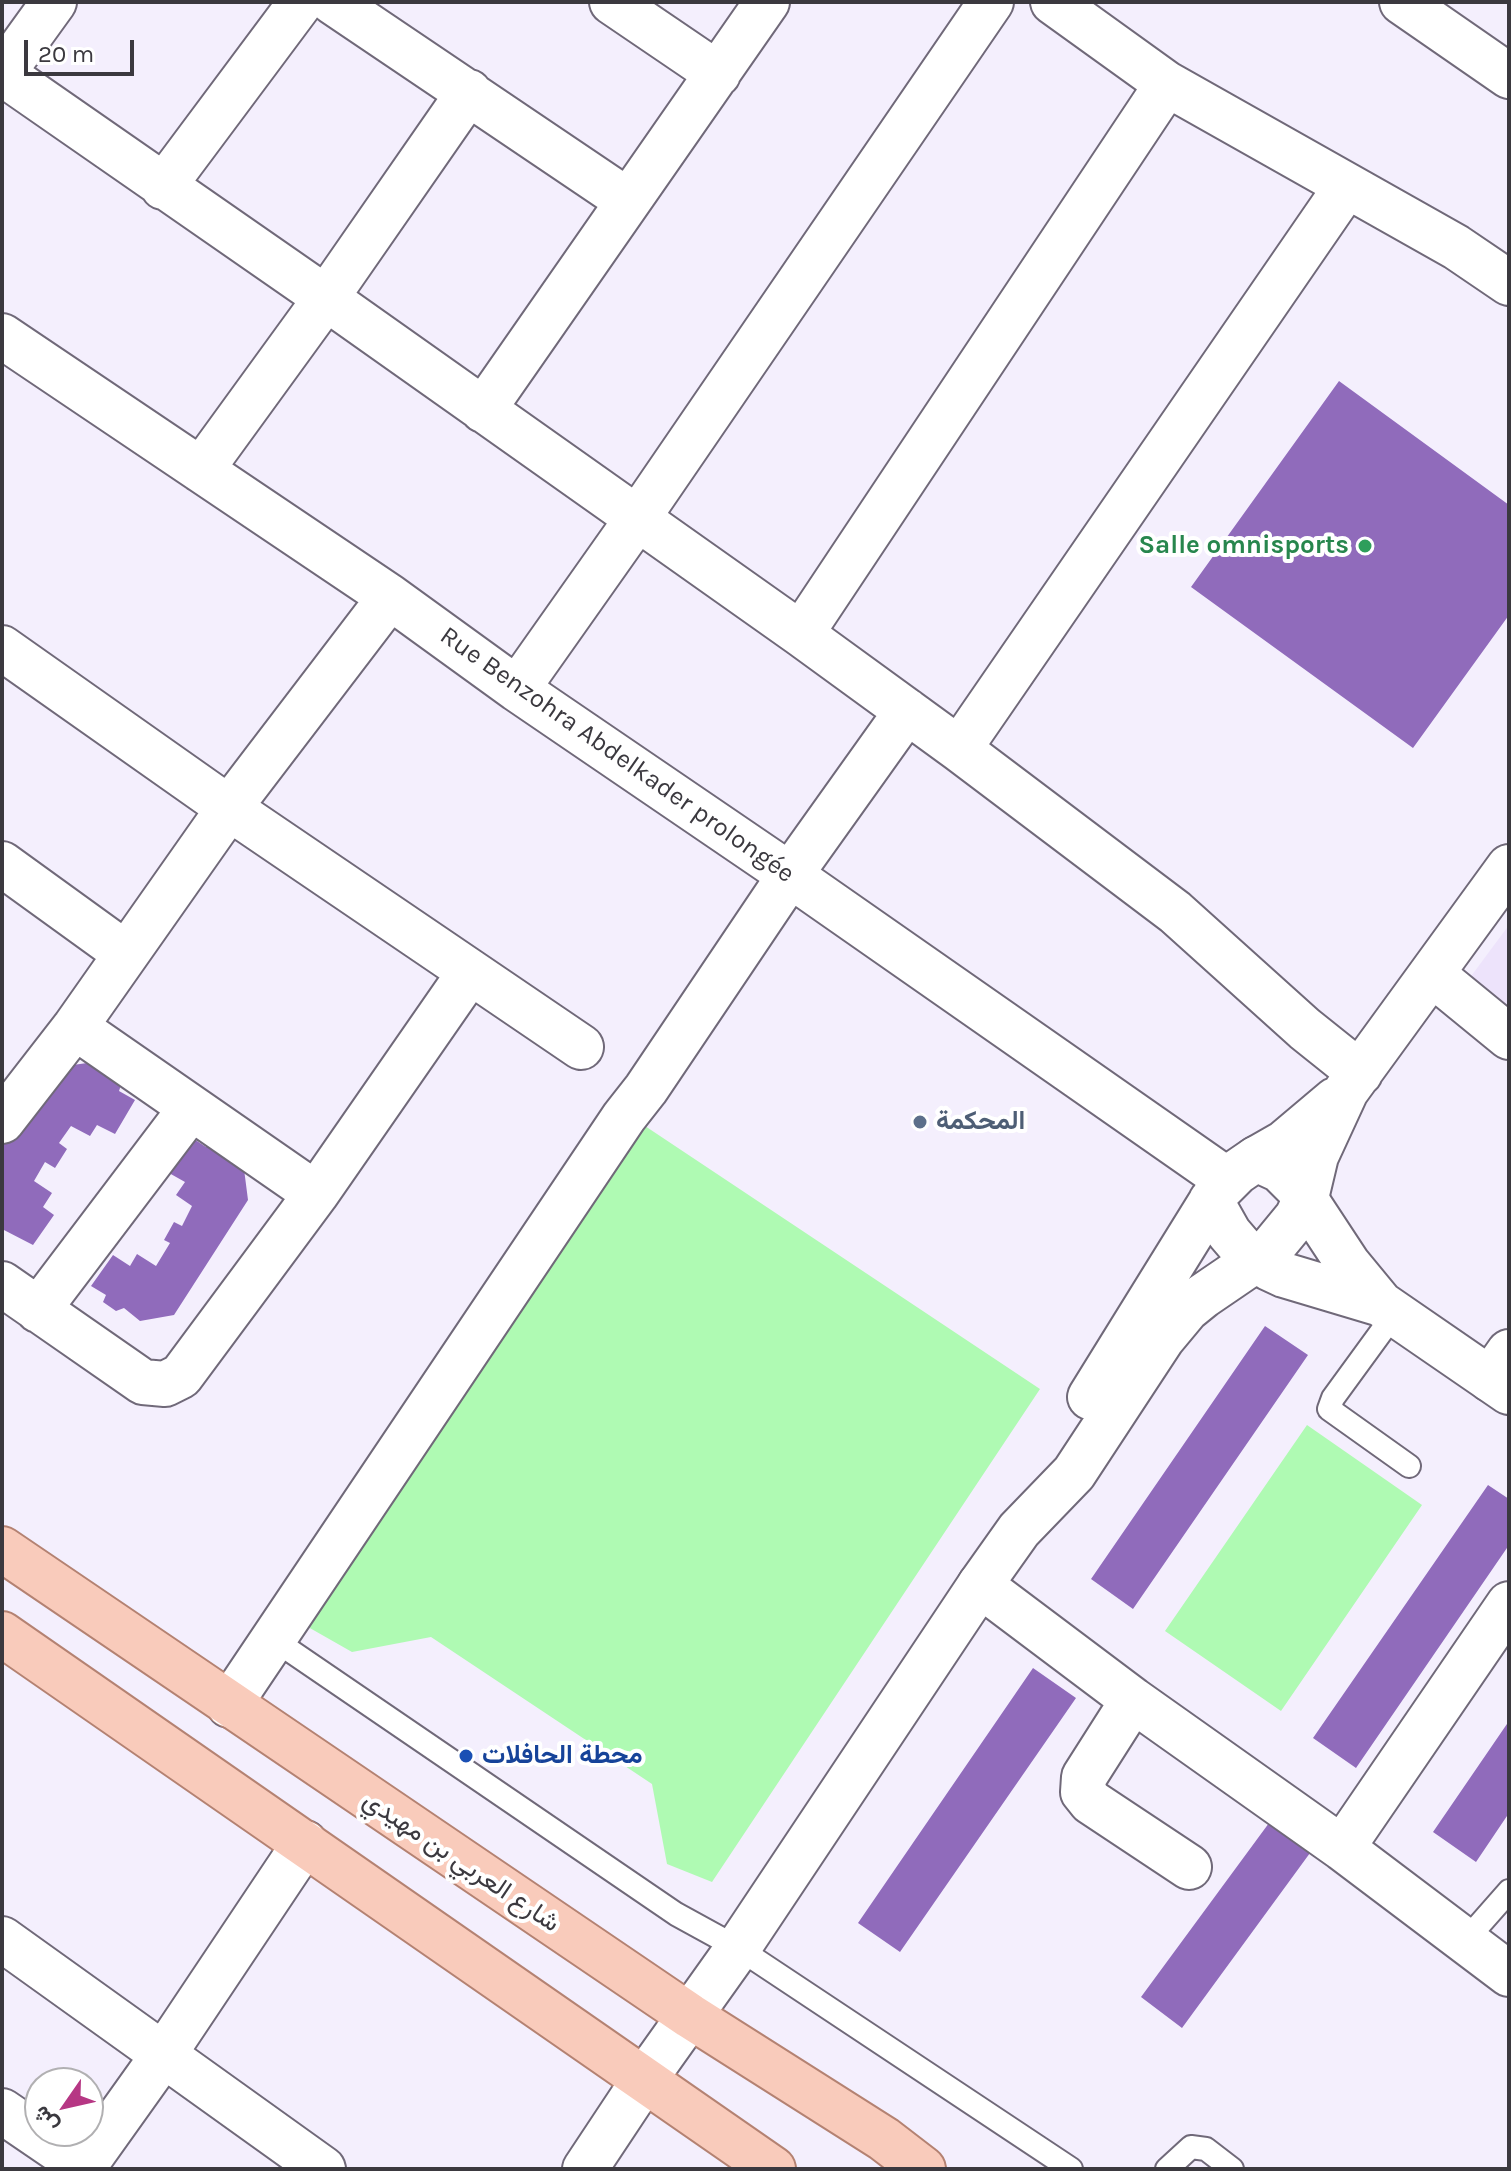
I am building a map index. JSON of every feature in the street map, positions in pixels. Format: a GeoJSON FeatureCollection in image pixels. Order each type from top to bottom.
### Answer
{"type":"FeatureCollection","features":[{"type":"Feature","properties":{"kind":"main road","name":"شارع العربي بن مهيدي"},"geometry":{"type":"LineString","coordinates":[[2,1549],[690,2016],[884,2139],[923,2169]]}},
{"type":"Feature","properties":{"kind":"main road"},"geometry":{"type":"LineString","coordinates":[[2,1634],[773,2169]]}},
{"type":"Feature","properties":{"kind":"street"},"geometry":{"type":"LineString","coordinates":[[54,2],[2,74],[326,298],[959,749],[1175,912],[1305,1029],[1353,1082]]}},
{"type":"Feature","properties":{"kind":"street"},"geometry":{"type":"LineString","coordinates":[[163,187],[301,2]]}},
{"type":"Feature","properties":{"kind":"street"},"geometry":{"type":"LineString","coordinates":[[333,2],[628,201]]}},
{"type":"Feature","properties":{"kind":"street"},"geometry":{"type":"LineString","coordinates":[[612,2],[718,74]]}},
{"type":"Feature","properties":{"kind":"street"},"geometry":{"type":"LineString","coordinates":[[483,410],[767,2]]}},
{"type":"Feature","properties":{"kind":"street"},"geometry":{"type":"LineString","coordinates":[[517,689],[991,2]]}},
{"type":"Feature","properties":{"kind":"street"},"geometry":{"type":"LineString","coordinates":[[1053,2],[1167,84],[1456,247],[1509,283]]}},
{"type":"Feature","properties":{"kind":"street"},"geometry":{"type":"LineString","coordinates":[[1403,2],[1509,76]]}},
{"type":"Feature","properties":{"kind":"street"},"geometry":{"type":"LineString","coordinates":[[801,634],[1167,84]]}},
{"type":"Feature","properties":{"kind":"street"},"geometry":{"type":"LineString","coordinates":[[201,470],[326,298],[469,92]]}},
{"type":"Feature","properties":{"kind":"street"},"geometry":{"type":"LineString","coordinates":[[959,749],[1346,187]]}},
{"type":"Feature","properties":{"kind":"street","name":"Rue Benzohra Abdelkader prolongée"},"geometry":{"type":"LineString","coordinates":[[2,336],[390,597],[517,689],[1231,1180],[1280,1170],[1306,1198],[1340,1253],[1388,1308]]}},
{"type":"Feature","properties":{"kind":"street"},"geometry":{"type":"LineString","coordinates":[[10,1093],[75,1027],[229,808],[390,597]]}},
{"type":"Feature","properties":{"kind":"street"},"geometry":{"type":"LineString","coordinates":[[2,648],[229,808],[581,1047]]}},
{"type":"Feature","properties":{"kind":"street"},"geometry":{"type":"LineString","coordinates":[[229,1705],[616,1130],[790,875],[907,711]]}},
{"type":"Feature","properties":{"kind":"street"},"geometry":{"type":"LineString","coordinates":[[2,864],[125,953]]}},
{"type":"Feature","properties":{"kind":"street"},"geometry":{"type":"LineString","coordinates":[[585,2169],[738,1948],[980,1585],[1019,1530],[1074,1473],[1174,1323],[1203,1296],[1284,1237],[1306,1198],[1316,1156],[1353,1082],[1509,867]]}},
{"type":"Feature","properties":{"kind":"street"},"geometry":{"type":"LineString","coordinates":[[2,1284],[143,1382],[165,1384],[181,1376],[316,1194],[470,972]]}},
{"type":"Feature","properties":{"kind":"street"},"geometry":{"type":"LineString","coordinates":[[1432,974],[1509,1037]]}},
{"type":"Feature","properties":{"kind":"street"},"geometry":{"type":"LineString","coordinates":[[75,1027],[316,1194]]}},
{"type":"Feature","properties":{"kind":"street"},"geometry":{"type":"LineString","coordinates":[[1019,1530],[1043,1473],[1231,1180],[1298,1132],[1353,1082]]}},
{"type":"Feature","properties":{"kind":"street"},"geometry":{"type":"LineString","coordinates":[[38,1310],[191,1108]]}},
{"type":"Feature","properties":{"kind":"street"},"geometry":{"type":"LineString","coordinates":[[1231,1180],[1229,1233],[1256,1260],[1284,1275],[1388,1308],[1503,1374]]}},
{"type":"Feature","properties":{"kind":"street"},"geometry":{"type":"LineString","coordinates":[[980,1585],[1133,1700],[1342,1848],[1509,1974]]}},
{"type":"Feature","properties":{"kind":"street"},"geometry":{"type":"LineString","coordinates":[[1342,1848],[1509,1604]]}},
{"type":"Feature","properties":{"kind":"street"},"geometry":{"type":"LineString","coordinates":[[1133,1700],[1084,1777],[1083,1792],[1091,1802],[1189,1867]]}},
{"type":"Feature","properties":{"kind":"street"},"geometry":{"type":"LineString","coordinates":[[2,2111],[84,2168],[305,1843]]}},
{"type":"Feature","properties":{"kind":"street"},"geometry":{"type":"LineString","coordinates":[[2,1939],[323,2169]]}},
{"type":"Feature","properties":{"kind":"lane"},"geometry":{"type":"LineString","coordinates":[[1388,1308],[1329,1409],[1409,1466]]}},
{"type":"Feature","properties":{"kind":"lane"},"geometry":{"type":"LineString","coordinates":[[273,1639],[676,1914],[738,1948],[1071,2169]]}},
{"type":"Feature","properties":{"kind":"lane"},"geometry":{"type":"LineString","coordinates":[[1465,1941],[1509,1891]]}},
{"type":"Feature","properties":{"kind":"lane"},"geometry":{"type":"LineString","coordinates":[[1167,2169],[1191,2147],[1206,2149],[1232,2169]]}},
{"type":"Feature","properties":{"kind":"shaded area"},"geometry":{"type":"Polygon","coordinates":[[[1509,925],[1509,1023],[1463,987],[1509,925]]]}},
{"type":"Feature","properties":{"kind":"green space"},"geometry":{"type":"Polygon","coordinates":[[[642,1124],[1040,1389],[712,1882],[667,1864],[652,1784],[431,1637],[352,1652],[301,1623],[642,1124]]]}},
{"type":"Feature","properties":{"kind":"green space"},"geometry":{"type":"Polygon","coordinates":[[[1307,1425],[1422,1505],[1281,1711],[1165,1631],[1307,1425]]]}},
{"type":"Feature","properties":{"kind":"building","name":"Salle omnisports"},"geometry":{"type":"Polygon","coordinates":[[[1339,381],[1509,505],[1509,615],[1413,748],[1191,587],[1339,381]]]}},
{"type":"Feature","properties":{"kind":"building"},"geometry":{"type":"Polygon","coordinates":[[[87,1063],[122,1082],[119,1091],[135,1100],[115,1134],[97,1125],[90,1136],[71,1126],[59,1143],[67,1149],[55,1168],[45,1162],[34,1181],[52,1193],[43,1207],[54,1215],[33,1245],[2,1229],[2,1140],[52,1068],[87,1063]]]}},
{"type":"Feature","properties":{"kind":"building"},"geometry":{"type":"Polygon","coordinates":[[[191,1137],[206,1147],[210,1144],[227,1152],[228,1161],[244,1169],[248,1200],[174,1315],[140,1321],[124,1308],[116,1311],[103,1302],[106,1295],[91,1286],[113,1255],[130,1266],[137,1254],[156,1266],[170,1243],[164,1240],[174,1222],[182,1226],[192,1206],[176,1195],[185,1182],[169,1173],[191,1137]]]}},
{"type":"Feature","properties":{"kind":"building"},"geometry":{"type":"Polygon","coordinates":[[[1265,1326],[1308,1355],[1133,1609],[1091,1579],[1265,1326]]]}},
{"type":"Feature","properties":{"kind":"building"},"geometry":{"type":"Polygon","coordinates":[[[1488,1485],[1509,1499],[1509,1545],[1356,1768],[1313,1738],[1488,1485]]]}},
{"type":"Feature","properties":{"kind":"building"},"geometry":{"type":"Polygon","coordinates":[[[1033,1668],[1076,1698],[900,1952],[858,1923],[1033,1668]]]}},
{"type":"Feature","properties":{"kind":"building"},"geometry":{"type":"Polygon","coordinates":[[[1509,1721],[1509,1813],[1476,1862],[1433,1832],[1509,1721]]]}},
{"type":"Feature","properties":{"kind":"building"},"geometry":{"type":"Polygon","coordinates":[[[1269,1823],[1310,1853],[1182,2028],[1141,1997],[1269,1823]]]}},
{"type":"Feature","properties":{"kind":"place","name":"Salle omnisports"},"geometry":{"type":"Point","coordinates":[1365,546]}},
{"type":"Feature","properties":{"kind":"place","name":"المحكمة"},"geometry":{"type":"Point","coordinates":[920,1122]}},
{"type":"Feature","properties":{"kind":"place","name":"محطة الحافلات"},"geometry":{"type":"Point","coordinates":[466,1756]}}]}
